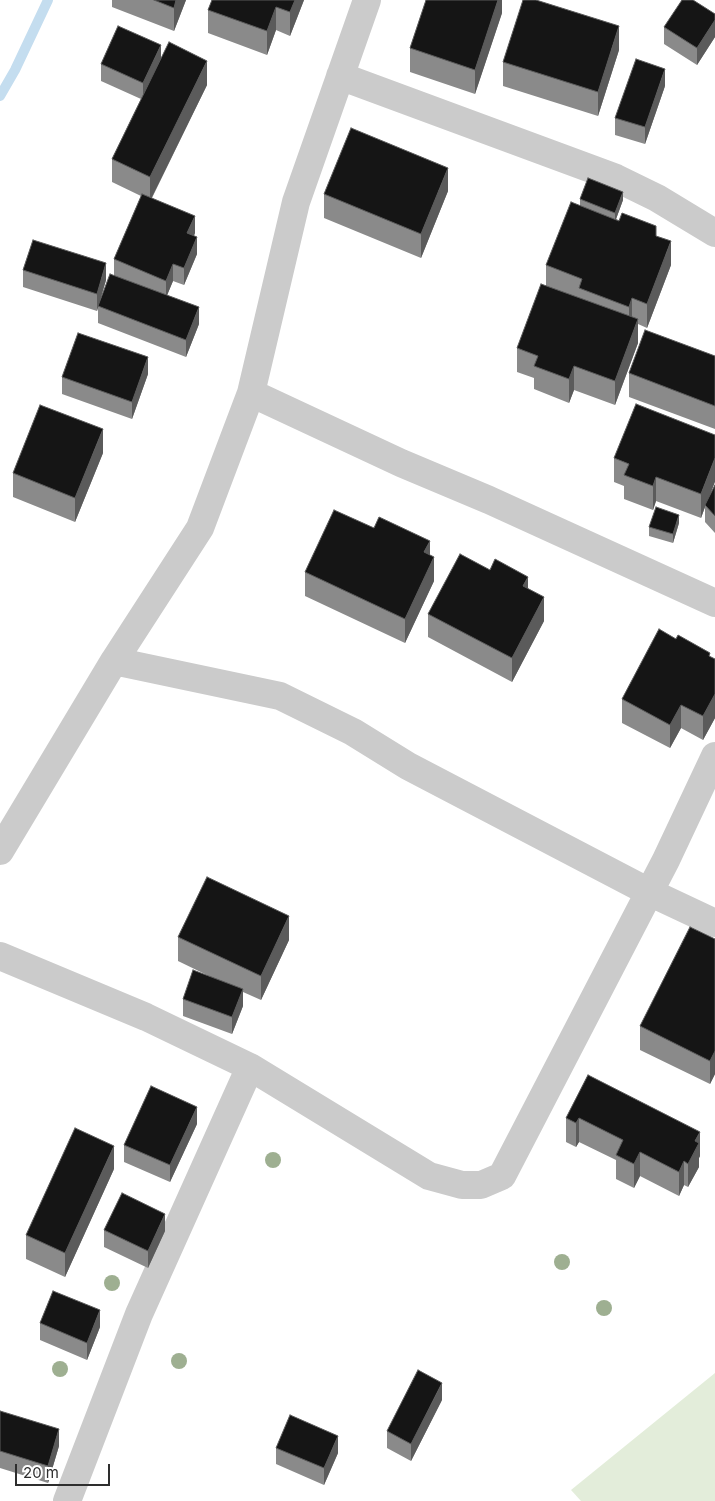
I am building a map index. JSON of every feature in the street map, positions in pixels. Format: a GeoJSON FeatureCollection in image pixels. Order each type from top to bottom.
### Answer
{"type":"FeatureCollection","features":[{"type":"Feature","properties":{"kind":"street"},"geometry":{"type":"LineString","coordinates":[[0,851],[114,662],[200,528],[251,393],[296,202],[366,0]]}},
{"type":"Feature","properties":{"kind":"street"},"geometry":{"type":"LineString","coordinates":[[340,76],[616,178],[658,198],[715,233]]}},
{"type":"Feature","properties":{"kind":"street"},"geometry":{"type":"LineString","coordinates":[[251,393],[401,463],[489,500],[715,603]]}},
{"type":"Feature","properties":{"kind":"street"},"geometry":{"type":"LineString","coordinates":[[114,662],[280,696],[353,732],[408,766],[649,892],[715,923]]}},
{"type":"Feature","properties":{"kind":"street"},"geometry":{"type":"LineString","coordinates":[[0,956],[146,1017],[250,1067],[429,1176],[462,1185],[481,1185],[502,1176],[666,860],[715,756]]}},
{"type":"Feature","properties":{"kind":"street"},"geometry":{"type":"LineString","coordinates":[[66,1501],[139,1314],[250,1067]]}},
{"type":"Feature","properties":{"kind":"green space"},"geometry":{"type":"Polygon","coordinates":[[[715,1373],[715,1501],[581,1501],[571,1490],[715,1373]]]}},
{"type":"Feature","properties":{"kind":"building"},"geometry":{"type":"Polygon","coordinates":[[[154,0],[176,0],[174,8],[154,0]]]}},
{"type":"Feature","properties":{"kind":"building"},"geometry":{"type":"Polygon","coordinates":[[[212,0],[295,0],[290,12],[276,7],[267,31],[208,10],[212,0]]]}},
{"type":"Feature","properties":{"kind":"building"},"geometry":{"type":"Polygon","coordinates":[[[426,0],[498,0],[475,70],[410,48],[426,0]]]}},
{"type":"Feature","properties":{"kind":"building"},"geometry":{"type":"Polygon","coordinates":[[[523,0],[536,0],[619,26],[598,92],[503,62],[523,0]]]}},
{"type":"Feature","properties":{"kind":"building"},"geometry":{"type":"Polygon","coordinates":[[[682,0],[693,0],[715,14],[715,20],[697,48],[664,27],[682,0]]]}},
{"type":"Feature","properties":{"kind":"building"},"geometry":{"type":"Polygon","coordinates":[[[118,26],[161,45],[143,83],[101,64],[118,26]]]}},
{"type":"Feature","properties":{"kind":"building"},"geometry":{"type":"Polygon","coordinates":[[[169,42],[207,61],[150,177],[112,159],[169,42]]]}},
{"type":"Feature","properties":{"kind":"building"},"geometry":{"type":"Polygon","coordinates":[[[636,59],[665,69],[645,127],[615,118],[636,59]]]}},
{"type":"Feature","properties":{"kind":"building"},"geometry":{"type":"Polygon","coordinates":[[[351,128],[448,168],[421,234],[324,194],[351,128]]]}},
{"type":"Feature","properties":{"kind":"building"},"geometry":{"type":"Polygon","coordinates":[[[588,178],[623,192],[615,213],[580,199],[588,178]]]}},
{"type":"Feature","properties":{"kind":"building"},"geometry":{"type":"Polygon","coordinates":[[[142,194],[195,216],[187,233],[197,237],[184,268],[173,264],[166,281],[114,259],[142,194]]]}},
{"type":"Feature","properties":{"kind":"building"},"geometry":{"type":"Polygon","coordinates":[[[571,202],[619,221],[622,213],[656,226],[656,236],[671,241],[647,304],[632,298],[629,307],[579,288],[582,279],[546,265],[571,202]]]}},
{"type":"Feature","properties":{"kind":"building"},"geometry":{"type":"Polygon","coordinates":[[[33,240],[106,263],[97,294],[23,270],[33,240]]]}},
{"type":"Feature","properties":{"kind":"building"},"geometry":{"type":"Polygon","coordinates":[[[110,274],[199,307],[186,340],[98,306],[110,274]]]}},
{"type":"Feature","properties":{"kind":"building"},"geometry":{"type":"Polygon","coordinates":[[[541,284],[638,319],[615,381],[574,366],[569,379],[534,366],[538,356],[517,348],[541,284]]]}},
{"type":"Feature","properties":{"kind":"building"},"geometry":{"type":"Polygon","coordinates":[[[645,330],[715,356],[715,406],[629,373],[645,330]]]}},
{"type":"Feature","properties":{"kind":"building"},"geometry":{"type":"Polygon","coordinates":[[[78,333],[148,357],[132,402],[62,377],[78,333]]]}},
{"type":"Feature","properties":{"kind":"building"},"geometry":{"type":"Polygon","coordinates":[[[636,404],[715,435],[715,458],[701,494],[656,477],[653,486],[624,475],[629,464],[614,458],[636,404]]]}},
{"type":"Feature","properties":{"kind":"building"},"geometry":{"type":"Polygon","coordinates":[[[40,405],[103,429],[75,498],[13,473],[40,405]]]}},
{"type":"Feature","properties":{"kind":"building"},"geometry":{"type":"Polygon","coordinates":[[[715,485],[715,516],[705,505],[715,485]]]}},
{"type":"Feature","properties":{"kind":"building"},"geometry":{"type":"Polygon","coordinates":[[[656,507],[679,515],[673,534],[649,527],[656,507]]]}},
{"type":"Feature","properties":{"kind":"building"},"geometry":{"type":"Polygon","coordinates":[[[334,510],[374,528],[379,517],[430,541],[424,552],[434,557],[405,619],[305,572],[334,510]]]}},
{"type":"Feature","properties":{"kind":"building"},"geometry":{"type":"Polygon","coordinates":[[[460,554],[490,570],[495,559],[528,577],[523,586],[544,597],[512,658],[428,614],[460,554]]]}},
{"type":"Feature","properties":{"kind":"building"},"geometry":{"type":"Polygon","coordinates":[[[659,629],[676,639],[678,635],[710,653],[709,656],[715,659],[715,694],[703,716],[681,705],[670,725],[622,699],[659,629]]]}},
{"type":"Feature","properties":{"kind":"building"},"geometry":{"type":"Polygon","coordinates":[[[207,877],[289,916],[261,976],[178,937],[207,877]]]}},
{"type":"Feature","properties":{"kind":"building"},"geometry":{"type":"Polygon","coordinates":[[[690,927],[715,939],[715,1051],[710,1061],[640,1026],[690,927]]]}},
{"type":"Feature","properties":{"kind":"building"},"geometry":{"type":"Polygon","coordinates":[[[193,970],[243,989],[232,1017],[183,999],[193,970]]]}},
{"type":"Feature","properties":{"kind":"building"},"geometry":{"type":"Polygon","coordinates":[[[588,1075],[700,1132],[695,1141],[699,1143],[688,1164],[684,1161],[679,1172],[640,1152],[634,1164],[616,1155],[623,1140],[579,1118],[576,1123],[566,1118],[588,1075]]]}},
{"type":"Feature","properties":{"kind":"building"},"geometry":{"type":"Polygon","coordinates":[[[151,1086],[197,1107],[170,1165],[124,1145],[151,1086]]]}},
{"type":"Feature","properties":{"kind":"building"},"geometry":{"type":"Polygon","coordinates":[[[75,1128],[114,1146],[65,1253],[26,1235],[75,1128]]]}},
{"type":"Feature","properties":{"kind":"building"},"geometry":{"type":"Polygon","coordinates":[[[122,1193],[165,1214],[148,1251],[104,1230],[122,1193]]]}},
{"type":"Feature","properties":{"kind":"building"},"geometry":{"type":"Polygon","coordinates":[[[53,1291],[100,1310],[87,1343],[40,1323],[53,1291]]]}},
{"type":"Feature","properties":{"kind":"building"},"geometry":{"type":"Polygon","coordinates":[[[418,1370],[442,1383],[411,1444],[387,1431],[418,1370]]]}},
{"type":"Feature","properties":{"kind":"building"},"geometry":{"type":"Polygon","coordinates":[[[0,1411],[59,1429],[48,1466],[0,1451],[0,1411]]]}},
{"type":"Feature","properties":{"kind":"building"},"geometry":{"type":"Polygon","coordinates":[[[290,1415],[338,1436],[324,1468],[276,1448],[290,1415]]]}},
{"type":"Feature","properties":{"kind":"waterway"},"geometry":{"type":"LineString","coordinates":[[0,96],[15,70],[48,0]]}}]}
